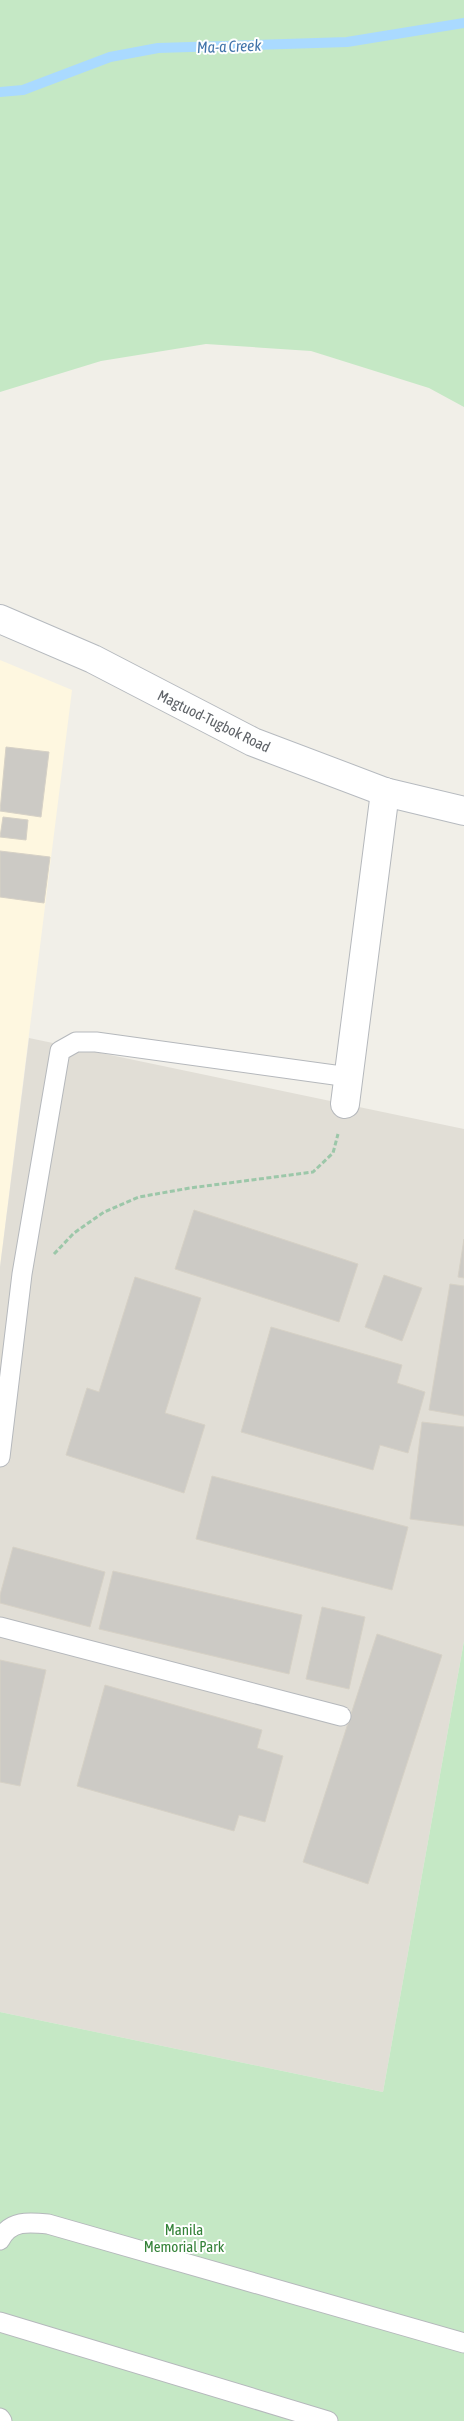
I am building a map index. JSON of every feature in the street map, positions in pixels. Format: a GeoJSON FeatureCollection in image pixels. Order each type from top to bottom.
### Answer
{"type":"FeatureCollection","features":[{"type":"Feature","properties":{"kind":"main road","name":"Magtuod-Tugbok Road"},"geometry":{"type":"LineString","coordinates":[[0,619],[93,660],[253,742],[385,792],[464,811]]}},
{"type":"Feature","properties":{"kind":"main road"},"geometry":{"type":"LineString","coordinates":[[345,1104],[385,792]]}},
{"type":"Feature","properties":{"kind":"lane"},"geometry":{"type":"LineString","coordinates":[[0,1457],[22,1274],[60,1051],[76,1042],[96,1042],[349,1077]]}},
{"type":"Feature","properties":{"kind":"lane"},"geometry":{"type":"LineString","coordinates":[[0,1627],[341,1716]]}},
{"type":"Feature","properties":{"kind":"lane"},"geometry":{"type":"LineString","coordinates":[[0,2240],[4,2232],[13,2225],[29,2222],[48,2224],[464,2343]]}},
{"type":"Feature","properties":{"kind":"lane"},"geometry":{"type":"LineString","coordinates":[[0,2322],[328,2421]]}},
{"type":"Feature","properties":{"kind":"path"},"geometry":{"type":"LineString","coordinates":[[22,1274],[53,1256],[74,1233],[104,1212],[139,1197],[190,1188],[313,1172],[333,1153],[345,1104]]}},
{"type":"Feature","properties":{"kind":"shaded area"},"geometry":{"type":"Polygon","coordinates":[[[0,660],[72,690],[0,1267],[0,660]]]}},
{"type":"Feature","properties":{"kind":"shaded area"},"geometry":{"type":"Polygon","coordinates":[[[29,1038],[464,1129],[464,1641],[383,2092],[0,2012],[0,1267],[29,1038]]]}},
{"type":"Feature","properties":{"kind":"green space"},"geometry":{"type":"Polygon","coordinates":[[[0,0],[464,0],[464,407],[429,388],[311,351],[206,344],[101,361],[0,392],[0,0]]]}},
{"type":"Feature","properties":{"kind":"green space","name":"Manila Memorial Park"},"geometry":{"type":"Polygon","coordinates":[[[464,1641],[464,2421],[0,2421],[0,2012],[383,2092],[464,1641]]]}},
{"type":"Feature","properties":{"kind":"building"},"geometry":{"type":"Polygon","coordinates":[[[6,747],[49,752],[41,817],[0,811],[6,747]]]}},
{"type":"Feature","properties":{"kind":"building"},"geometry":{"type":"Polygon","coordinates":[[[3,817],[28,820],[26,840],[0,837],[3,817]]]}},
{"type":"Feature","properties":{"kind":"building"},"geometry":{"type":"Polygon","coordinates":[[[0,851],[50,857],[44,903],[0,897],[0,851]]]}},
{"type":"Feature","properties":{"kind":"building"},"geometry":{"type":"Polygon","coordinates":[[[194,1210],[358,1264],[339,1322],[175,1269],[194,1210]]]}},
{"type":"Feature","properties":{"kind":"building"},"geometry":{"type":"Polygon","coordinates":[[[464,1239],[464,1278],[458,1277],[464,1239]]]}},
{"type":"Feature","properties":{"kind":"building"},"geometry":{"type":"Polygon","coordinates":[[[384,1275],[422,1288],[402,1341],[365,1327],[384,1275]]]}},
{"type":"Feature","properties":{"kind":"building"},"geometry":{"type":"Polygon","coordinates":[[[135,1277],[201,1298],[165,1413],[205,1425],[184,1493],[66,1455],[87,1388],[99,1392],[135,1277]]]}},
{"type":"Feature","properties":{"kind":"building"},"geometry":{"type":"Polygon","coordinates":[[[450,1284],[464,1286],[464,1416],[429,1410],[450,1284]]]}},
{"type":"Feature","properties":{"kind":"building"},"geometry":{"type":"Polygon","coordinates":[[[271,1327],[402,1365],[397,1383],[425,1392],[408,1453],[380,1445],[373,1470],[241,1432],[271,1327]]]}},
{"type":"Feature","properties":{"kind":"building"},"geometry":{"type":"Polygon","coordinates":[[[422,1422],[464,1427],[464,1526],[410,1519],[422,1422]]]}},
{"type":"Feature","properties":{"kind":"building"},"geometry":{"type":"Polygon","coordinates":[[[212,1476],[408,1527],[392,1590],[196,1539],[212,1476]]]}},
{"type":"Feature","properties":{"kind":"building"},"geometry":{"type":"Polygon","coordinates":[[[13,1547],[105,1572],[90,1627],[0,1603],[0,1595],[13,1547]]]}},
{"type":"Feature","properties":{"kind":"building"},"geometry":{"type":"Polygon","coordinates":[[[113,1571],[302,1615],[289,1674],[99,1629],[113,1571]]]}},
{"type":"Feature","properties":{"kind":"building"},"geometry":{"type":"Polygon","coordinates":[[[322,1607],[365,1617],[349,1689],[306,1679],[322,1607]]]}},
{"type":"Feature","properties":{"kind":"building"},"geometry":{"type":"Polygon","coordinates":[[[377,1634],[442,1655],[368,1884],[303,1862],[377,1634]]]}},
{"type":"Feature","properties":{"kind":"building"},"geometry":{"type":"Polygon","coordinates":[[[0,1660],[46,1670],[20,1786],[0,1782],[0,1660]]]}},
{"type":"Feature","properties":{"kind":"building"},"geometry":{"type":"Polygon","coordinates":[[[105,1685],[262,1730],[257,1748],[283,1756],[265,1822],[239,1815],[234,1831],[77,1786],[105,1685]]]}},
{"type":"Feature","properties":{"kind":"waterway","name":"Ma-a Creek"},"geometry":{"type":"LineString","coordinates":[[0,92],[23,90],[110,57],[158,48],[347,42],[464,23]]}}]}
